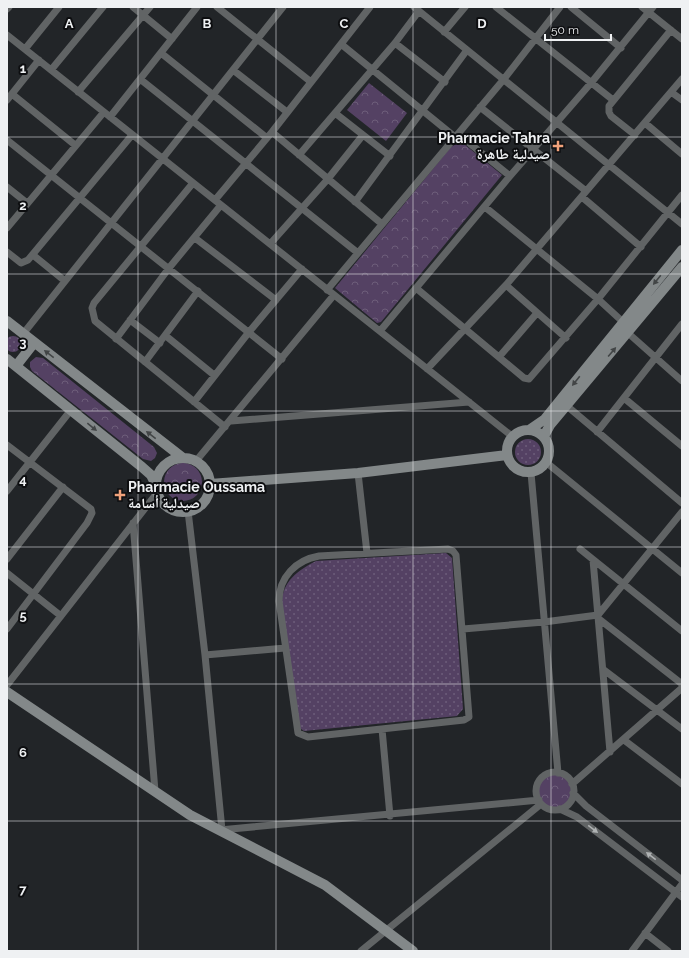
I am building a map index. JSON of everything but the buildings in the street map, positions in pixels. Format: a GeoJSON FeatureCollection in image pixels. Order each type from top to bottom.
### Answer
{"type":"FeatureCollection","features":[{"type":"Feature","properties":{"kind":"street"},"geometry":{"type":"LineString","coordinates":[[25,49],[59,7]]}},
{"type":"Feature","properties":{"kind":"street"},"geometry":{"type":"LineString","coordinates":[[51,70],[103,7]]}},
{"type":"Feature","properties":{"kind":"street"},"geometry":{"type":"LineString","coordinates":[[133,7],[172,39]]}},
{"type":"Feature","properties":{"kind":"street"},"geometry":{"type":"LineString","coordinates":[[78,92],[150,7]]}},
{"type":"Feature","properties":{"kind":"street"},"geometry":{"type":"LineString","coordinates":[[7,228],[75,145],[140,79],[198,7]]}},
{"type":"Feature","properties":{"kind":"street"},"geometry":{"type":"LineString","coordinates":[[217,7],[258,38],[311,82]]}},
{"type":"Feature","properties":{"kind":"street"},"geometry":{"type":"LineString","coordinates":[[23,334],[283,7]]}},
{"type":"Feature","properties":{"kind":"street"},"geometry":{"type":"LineString","coordinates":[[116,339],[169,268],[195,238],[246,163],[370,7]]}},
{"type":"Feature","properties":{"kind":"street"},"geometry":{"type":"LineString","coordinates":[[444,32],[465,7]]}},
{"type":"Feature","properties":{"kind":"street"},"geometry":{"type":"LineString","coordinates":[[496,7],[613,100]]}},
{"type":"Feature","properties":{"kind":"street"},"geometry":{"type":"LineString","coordinates":[[327,290],[504,79],[534,38],[560,7]]}},
{"type":"Feature","properties":{"kind":"street"},"geometry":{"type":"LineString","coordinates":[[571,7],[621,48]]}},
{"type":"Feature","properties":{"kind":"street"},"geometry":{"type":"LineString","coordinates":[[642,7],[651,10],[682,39]]}},
{"type":"Feature","properties":{"kind":"street"},"geometry":{"type":"LineString","coordinates":[[299,155],[395,43],[417,9],[682,224]]}},
{"type":"Feature","properties":{"kind":"street"},"geometry":{"type":"LineString","coordinates":[[380,331],[510,176],[621,48],[651,10]]}},
{"type":"Feature","properties":{"kind":"street"},"geometry":{"type":"LineString","coordinates":[[635,135],[611,116],[609,109],[613,100],[671,30]]}},
{"type":"Feature","properties":{"kind":"street"},"geometry":{"type":"LineString","coordinates":[[7,35],[513,437]]}},
{"type":"Feature","properties":{"kind":"street"},"geometry":{"type":"LineString","coordinates":[[395,43],[445,82]]}},
{"type":"Feature","properties":{"kind":"street"},"geometry":{"type":"LineString","coordinates":[[341,44],[423,111],[510,176]]}},
{"type":"Feature","properties":{"kind":"street"},"geometry":{"type":"LineString","coordinates":[[355,202],[445,82],[467,50]]}},
{"type":"Feature","properties":{"kind":"street"},"geometry":{"type":"LineString","coordinates":[[160,53],[213,95],[299,155],[327,180],[382,224]]}},
{"type":"Feature","properties":{"kind":"street"},"geometry":{"type":"LineString","coordinates":[[39,60],[9,97],[75,145]]}},
{"type":"Feature","properties":{"kind":"street"},"geometry":{"type":"LineString","coordinates":[[233,70],[287,112]]}},
{"type":"Feature","properties":{"kind":"street"},"geometry":{"type":"LineString","coordinates":[[140,79],[246,163],[301,210],[358,253]]}},
{"type":"Feature","properties":{"kind":"street"},"geometry":{"type":"LineString","coordinates":[[427,369],[506,285],[682,79]]}},
{"type":"Feature","properties":{"kind":"street"},"geometry":{"type":"LineString","coordinates":[[672,92],[682,100]]}},
{"type":"Feature","properties":{"kind":"street"},"geometry":{"type":"LineString","coordinates":[[480,107],[534,148],[641,247]]}},
{"type":"Feature","properties":{"kind":"street"},"geometry":{"type":"LineString","coordinates":[[335,112],[390,156]]}},
{"type":"Feature","properties":{"kind":"street"},"geometry":{"type":"LineString","coordinates":[[645,123],[682,154]]}},
{"type":"Feature","properties":{"kind":"street"},"geometry":{"type":"LineString","coordinates":[[270,244],[327,180],[362,134]]}},
{"type":"Feature","properties":{"kind":"street"},"geometry":{"type":"LineString","coordinates":[[7,252],[21,263],[26,262],[132,135]]}},
{"type":"Feature","properties":{"kind":"street"},"geometry":{"type":"LineString","coordinates":[[7,140],[282,359]]}},
{"type":"Feature","properties":{"kind":"street"},"geometry":{"type":"LineString","coordinates":[[193,182],[92,308],[95,321],[225,427]]}},
{"type":"Feature","properties":{"kind":"street"},"geometry":{"type":"LineString","coordinates":[[7,187],[27,203]]}},
{"type":"Feature","properties":{"kind":"street"},"geometry":{"type":"LineString","coordinates":[[416,288],[524,378],[529,379],[566,338],[641,247],[682,194]]}},
{"type":"Feature","properties":{"kind":"street"},"geometry":{"type":"LineString","coordinates":[[485,207],[598,299],[623,322],[628,333],[681,378]]}},
{"type":"Feature","properties":{"kind":"street"},"geometry":{"type":"LineString","coordinates":[[195,238],[276,300]]}},
{"type":"Feature","properties":{"kind":"street"},"geometry":{"type":"LineString","coordinates":[[529,430],[545,419],[682,250]]}},
{"type":"Feature","properties":{"kind":"street"},"geometry":{"type":"LineString","coordinates":[[33,255],[65,281]]}},
{"type":"Feature","properties":{"kind":"street"},"geometry":{"type":"LineString","coordinates":[[544,436],[550,425],[682,267]]}},
{"type":"Feature","properties":{"kind":"street"},"geometry":{"type":"LineString","coordinates":[[194,402],[214,375],[302,269]]}},
{"type":"Feature","properties":{"kind":"street"},"geometry":{"type":"LineString","coordinates":[[506,285],[566,338]]}},
{"type":"Feature","properties":{"kind":"street"},"geometry":{"type":"LineString","coordinates":[[145,362],[166,336],[198,291]]}},
{"type":"Feature","properties":{"kind":"street"},"geometry":{"type":"LineString","coordinates":[[196,461],[231,421],[334,295]]}},
{"type":"Feature","properties":{"kind":"street"},"geometry":{"type":"LineString","coordinates":[[499,357],[537,313]]}},
{"type":"Feature","properties":{"kind":"street"},"geometry":{"type":"LineString","coordinates":[[130,320],[160,344]]}},
{"type":"Feature","properties":{"kind":"street"},"geometry":{"type":"LineString","coordinates":[[7,359],[151,475],[164,504],[169,508],[182,512],[188,511],[197,508],[204,502],[210,484],[204,469],[196,461],[182,458],[8,322]]}},
{"type":"Feature","properties":{"kind":"street"},"geometry":{"type":"LineString","coordinates":[[597,432],[682,324]]}},
{"type":"Feature","properties":{"kind":"street"},"geometry":{"type":"LineString","coordinates":[[166,336],[214,375]]}},
{"type":"Feature","properties":{"kind":"street"},"geometry":{"type":"LineString","coordinates":[[16,366],[34,343]]}},
{"type":"Feature","properties":{"kind":"street"},"geometry":{"type":"LineString","coordinates":[[624,398],[682,446]]}},
{"type":"Feature","properties":{"kind":"street"},"geometry":{"type":"LineString","coordinates":[[231,421],[469,402]]}},
{"type":"Feature","properties":{"kind":"street"},"geometry":{"type":"LineString","coordinates":[[567,406],[682,503]]}},
{"type":"Feature","properties":{"kind":"street"},"geometry":{"type":"LineString","coordinates":[[7,491],[71,410]]}},
{"type":"Feature","properties":{"kind":"street"},"geometry":{"type":"LineString","coordinates":[[529,430],[544,436],[550,449],[547,463],[540,470],[531,473],[524,473],[513,466],[507,455],[509,442],[513,437],[520,431],[529,430]]}},
{"type":"Feature","properties":{"kind":"street"},"geometry":{"type":"LineString","coordinates":[[7,445],[91,509],[91,517],[34,594],[8,625]]}},
{"type":"Feature","properties":{"kind":"street"},"geometry":{"type":"LineString","coordinates":[[210,484],[358,473],[507,455]]}},
{"type":"Feature","properties":{"kind":"street"},"geometry":{"type":"LineString","coordinates":[[7,686],[133,523],[157,489],[157,477],[165,465],[171,461],[182,458]]}},
{"type":"Feature","properties":{"kind":"street"},"geometry":{"type":"LineString","coordinates":[[547,463],[682,573]]}},
{"type":"Feature","properties":{"kind":"street"},"geometry":{"type":"LineString","coordinates":[[358,473],[367,553]]}},
{"type":"Feature","properties":{"kind":"street"},"geometry":{"type":"LineString","coordinates":[[531,473],[558,773]]}},
{"type":"Feature","properties":{"kind":"street"},"geometry":{"type":"LineString","coordinates":[[7,559],[63,487]]}},
{"type":"Feature","properties":{"kind":"street"},"geometry":{"type":"LineString","coordinates":[[188,511],[205,655],[220,830]]}},
{"type":"Feature","properties":{"kind":"street"},"geometry":{"type":"LineString","coordinates":[[599,617],[651,549],[682,512]]}},
{"type":"Feature","properties":{"kind":"street"},"geometry":{"type":"LineString","coordinates":[[133,523],[156,791]]}},
{"type":"Feature","properties":{"kind":"street"},"geometry":{"type":"LineString","coordinates":[[451,549],[456,555],[469,717],[464,720],[308,737],[298,733],[285,648],[279,594],[282,581],[287,573],[312,557],[367,553],[451,549]]}},
{"type":"Feature","properties":{"kind":"street"},"geometry":{"type":"LineString","coordinates":[[580,549],[682,631]]}},
{"type":"Feature","properties":{"kind":"street"},"geometry":{"type":"LineString","coordinates":[[593,560],[604,670],[610,752]]}},
{"type":"Feature","properties":{"kind":"street"},"geometry":{"type":"LineString","coordinates":[[7,573],[61,616]]}},
{"type":"Feature","properties":{"kind":"street"},"geometry":{"type":"LineString","coordinates":[[463,629],[599,617],[682,684]]}},
{"type":"Feature","properties":{"kind":"street"},"geometry":{"type":"LineString","coordinates":[[205,655],[285,648]]}},
{"type":"Feature","properties":{"kind":"street"},"geometry":{"type":"LineString","coordinates":[[604,670],[682,729]]}},
{"type":"Feature","properties":{"kind":"street"},"geometry":{"type":"LineString","coordinates":[[572,784],[682,688]]}},
{"type":"Feature","properties":{"kind":"street"},"geometry":{"type":"LineString","coordinates":[[7,692],[190,815],[325,885],[413,951]]}},
{"type":"Feature","properties":{"kind":"street"},"geometry":{"type":"LineString","coordinates":[[382,729],[390,816]]}},
{"type":"Feature","properties":{"kind":"street"},"geometry":{"type":"LineString","coordinates":[[624,740],[682,784]]}},
{"type":"Feature","properties":{"kind":"street"},"geometry":{"type":"LineString","coordinates":[[558,773],[569,779],[572,784],[573,793],[569,803],[560,809],[553,810],[540,802],[536,795],[538,783],[546,774],[558,773]]}},
{"type":"Feature","properties":{"kind":"street"},"geometry":{"type":"LineString","coordinates":[[573,793],[586,806],[682,880]]}},
{"type":"Feature","properties":{"kind":"street"},"geometry":{"type":"LineString","coordinates":[[220,830],[540,802]]}},
{"type":"Feature","properties":{"kind":"street"},"geometry":{"type":"LineString","coordinates":[[361,951],[540,802]]}},
{"type":"Feature","properties":{"kind":"street"},"geometry":{"type":"LineString","coordinates":[[560,809],[577,817],[679,895]]}},
{"type":"Feature","properties":{"kind":"street"},"geometry":{"type":"LineString","coordinates":[[632,951],[645,933],[679,895],[682,884]]}},
{"type":"Feature","properties":{"kind":"street"},"geometry":{"type":"LineString","coordinates":[[645,933],[668,951]]}},
{"type":"Feature","properties":{"kind":"green space"},"geometry":{"type":"Polygon","coordinates":[[[369,83],[407,113],[386,141],[347,110],[369,83]]]}},
{"type":"Feature","properties":{"kind":"green space"},"geometry":{"type":"Polygon","coordinates":[[[458,143],[464,144],[502,175],[381,322],[377,323],[335,288],[451,147],[458,143]]]}},
{"type":"Feature","properties":{"kind":"green space"},"geometry":{"type":"Polygon","coordinates":[[[13,336],[20,341],[21,344],[16,351],[13,352],[6,347],[5,344],[10,337],[13,336]]]}},
{"type":"Feature","properties":{"kind":"green space"},"geometry":{"type":"Polygon","coordinates":[[[36,357],[43,358],[154,447],[157,453],[155,458],[151,461],[143,459],[32,371],[30,362],[36,357]]]}},
{"type":"Feature","properties":{"kind":"green space"},"geometry":{"type":"Polygon","coordinates":[[[528,439],[537,443],[541,452],[537,461],[528,465],[519,461],[515,452],[519,443],[528,439]]]}},
{"type":"Feature","properties":{"kind":"green space"},"geometry":{"type":"Polygon","coordinates":[[[179,463],[187,463],[197,468],[201,475],[201,489],[197,496],[187,501],[179,501],[169,496],[167,493],[164,486],[164,478],[169,468],[172,466],[179,463]]]}},
{"type":"Feature","properties":{"kind":"green space"},"geometry":{"type":"Polygon","coordinates":[[[446,553],[452,558],[463,709],[457,716],[304,731],[298,727],[282,603],[285,589],[292,578],[303,568],[316,561],[446,553]]]}},
{"type":"Feature","properties":{"kind":"green space"},"geometry":{"type":"Polygon","coordinates":[[[554,774],[566,779],[571,791],[566,803],[554,808],[542,803],[537,791],[542,779],[554,774]]]}},
{"type":"Feature","properties":{"kind":"place","name":"Pharmacie Tahra صيدلية طاهرة"},"geometry":{"type":"Point","coordinates":[558,146]}},
{"type":"Feature","properties":{"kind":"place","name":"Pharmacie Oussama صيدلية أسامة"},"geometry":{"type":"Point","coordinates":[120,495]}}]}
